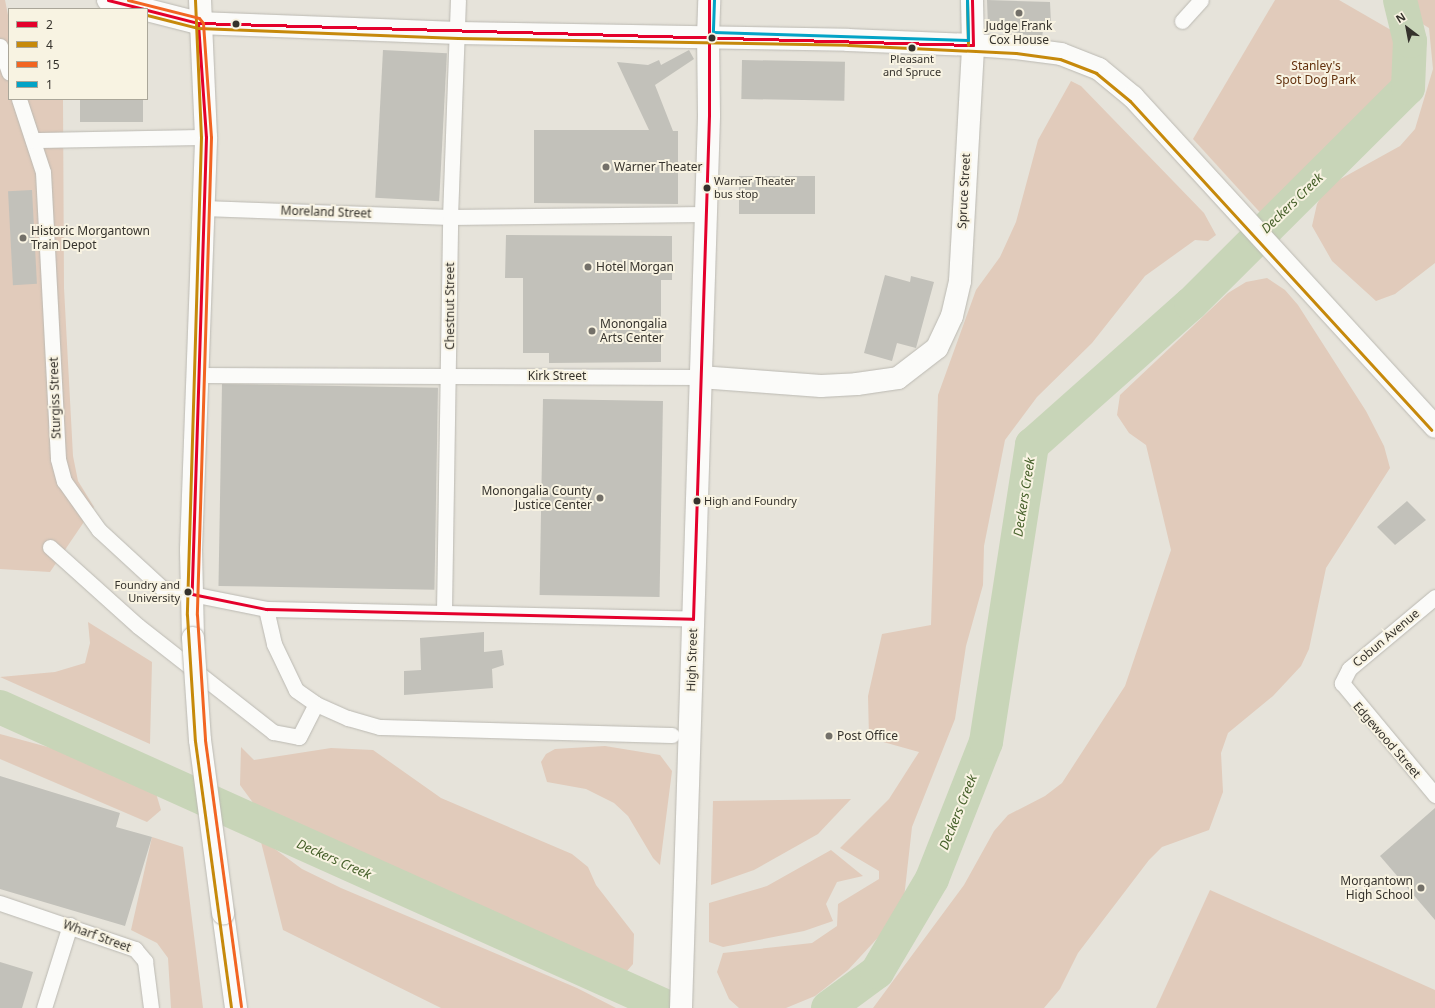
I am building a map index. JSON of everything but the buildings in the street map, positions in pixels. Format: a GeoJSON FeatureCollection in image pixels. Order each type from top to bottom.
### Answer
{"type":"FeatureCollection","features":[{"type":"Feature","properties":{"kind":"street"},"geometry":{"type":"LineString","coordinates":[[108,0],[139,8]]}},
{"type":"Feature","properties":{"kind":"street"},"geometry":{"type":"LineString","coordinates":[[200,0],[198,23],[206,137],[197,374],[192,594],[193,638],[200,740],[236,1008]]}},
{"type":"Feature","properties":{"kind":"street","name":"Chestnut Street"},"geometry":{"type":"LineString","coordinates":[[444,611],[449,376],[450,217],[458,33],[458,0]]}},
{"type":"Feature","properties":{"kind":"street","name":"High Street"},"geometry":{"type":"LineString","coordinates":[[681,1008],[700,377],[709,0]]}},
{"type":"Feature","properties":{"kind":"street","name":"Spruce Street"},"geometry":{"type":"LineString","coordinates":[[915,368],[937,348],[952,316],[960,281],[973,46],[972,0]]}},
{"type":"Feature","properties":{"kind":"street"},"geometry":{"type":"LineString","coordinates":[[1184,0],[1182,21],[1201,0]]}},
{"type":"Feature","properties":{"kind":"street"},"geometry":{"type":"LineString","coordinates":[[148,10],[198,23],[458,33],[708,37],[973,46],[1061,54],[1099,69],[1134,97],[1405,398],[1435,427]]}},
{"type":"Feature","properties":{"kind":"street"},"geometry":{"type":"LineString","coordinates":[[0,46],[8,69]]}},
{"type":"Feature","properties":{"kind":"street","name":"Sturgiss Street"},"geometry":{"type":"LineString","coordinates":[[19,100],[43,172],[58,459],[64,481],[99,530],[162,588],[266,609],[444,611],[693,619]]}},
{"type":"Feature","properties":{"kind":"street"},"geometry":{"type":"LineString","coordinates":[[33,140],[206,137]]}},
{"type":"Feature","properties":{"kind":"street","name":"Moreland Street"},"geometry":{"type":"LineString","coordinates":[[203,208],[450,217],[704,214]]}},
{"type":"Feature","properties":{"kind":"street","name":"Kirk Street"},"geometry":{"type":"LineString","coordinates":[[197,374],[700,377],[821,386],[898,378],[915,368]]}},
{"type":"Feature","properties":{"kind":"street"},"geometry":{"type":"LineString","coordinates":[[50,546],[138,626],[273,732],[299,737],[316,704]]}},
{"type":"Feature","properties":{"kind":"street","name":"Cobun Avenue"},"geometry":{"type":"LineString","coordinates":[[1342,683],[1350,669],[1434,599]]}},
{"type":"Feature","properties":{"kind":"street"},"geometry":{"type":"LineString","coordinates":[[266,609],[284,669],[296,690],[316,704],[380,727],[672,734]]}},
{"type":"Feature","properties":{"kind":"street","name":"Edgewood Street"},"geometry":{"type":"LineString","coordinates":[[1342,683],[1435,795]]}},
{"type":"Feature","properties":{"kind":"street","name":"Wharf Street"},"geometry":{"type":"LineString","coordinates":[[0,903],[70,925],[135,949],[145,961],[151,1008]]}},
{"type":"Feature","properties":{"kind":"street"},"geometry":{"type":"LineString","coordinates":[[44,1008],[70,925]]}},
{"type":"Feature","properties":{"kind":"green space"},"geometry":{"type":"Polygon","coordinates":[[[0,0],[5,0],[8,15],[8,100],[63,100],[64,288],[73,456],[78,481],[94,507],[50,572],[0,569],[0,0]]]}},
{"type":"Feature","properties":{"kind":"green space","name":"Stanley's Spot Dog Park"},"geometry":{"type":"Polygon","coordinates":[[[1275,0],[1339,0],[1410,41],[1408,88],[1266,219],[1193,139],[1275,0]]]}},
{"type":"Feature","properties":{"kind":"green space"},"geometry":{"type":"Polygon","coordinates":[[[1384,0],[1435,0],[1435,263],[1395,294],[1376,301],[1332,261],[1312,226],[1317,204],[1326,187],[1400,146],[1415,129],[1433,69],[1429,28],[1384,0]]]}},
{"type":"Feature","properties":{"kind":"green space"},"geometry":{"type":"Polygon","coordinates":[[[1071,81],[1081,86],[1204,213],[1216,235],[1208,241],[1195,240],[1145,276],[1092,343],[1037,397],[1005,440],[984,546],[983,585],[966,646],[955,719],[912,827],[904,898],[897,917],[848,970],[815,996],[786,1008],[739,1008],[729,999],[717,972],[723,953],[812,943],[837,926],[838,904],[879,879],[879,871],[840,848],[889,799],[919,752],[869,738],[868,696],[882,634],[931,625],[938,395],[976,290],[1000,257],[1016,222],[1038,140],[1071,81]]]}},
{"type":"Feature","properties":{"kind":"green space"},"geometry":{"type":"Polygon","coordinates":[[[1267,278],[1285,290],[1298,305],[1366,411],[1384,446],[1390,468],[1326,568],[1309,649],[1301,666],[1273,696],[1228,733],[1221,753],[1223,792],[1209,830],[1162,847],[1149,860],[1078,953],[1060,989],[1044,1008],[873,1008],[964,885],[994,831],[1008,815],[1045,796],[1062,783],[1125,686],[1171,550],[1146,445],[1129,433],[1117,415],[1120,395],[1228,293],[1246,282],[1267,278]]]}},
{"type":"Feature","properties":{"kind":"green space"},"geometry":{"type":"Polygon","coordinates":[[[88,622],[152,662],[150,744],[0,677],[55,672],[85,663],[90,643],[88,622]]]}},
{"type":"Feature","properties":{"kind":"green space"},"geometry":{"type":"Polygon","coordinates":[[[0,734],[77,755],[137,780],[155,790],[161,810],[147,822],[0,759],[0,734]]]}},
{"type":"Feature","properties":{"kind":"green space"},"geometry":{"type":"Polygon","coordinates":[[[605,746],[660,755],[672,771],[660,865],[653,858],[628,816],[614,803],[586,789],[547,782],[541,762],[546,754],[555,749],[605,746]]]}},
{"type":"Feature","properties":{"kind":"green space"},"geometry":{"type":"Polygon","coordinates":[[[241,747],[254,760],[331,748],[373,750],[441,798],[572,854],[588,867],[596,885],[634,934],[633,964],[627,971],[257,808],[240,785],[241,747]]]}},
{"type":"Feature","properties":{"kind":"green space"},"geometry":{"type":"Polygon","coordinates":[[[851,799],[818,834],[754,870],[711,885],[713,801],[851,799]]]}},
{"type":"Feature","properties":{"kind":"green space"},"geometry":{"type":"Polygon","coordinates":[[[152,837],[183,847],[203,1008],[171,1008],[168,958],[157,943],[131,930],[152,837]]]}},
{"type":"Feature","properties":{"kind":"green space"},"geometry":{"type":"Polygon","coordinates":[[[260,838],[302,869],[341,888],[577,988],[616,1008],[441,1008],[283,930],[260,838]]]}},
{"type":"Feature","properties":{"kind":"green space"},"geometry":{"type":"Polygon","coordinates":[[[831,850],[863,876],[837,882],[826,904],[833,921],[804,931],[723,947],[709,942],[709,903],[767,886],[831,850]]]}},
{"type":"Feature","properties":{"kind":"green space"},"geometry":{"type":"Polygon","coordinates":[[[1210,890],[1435,990],[1435,1008],[1156,1008],[1210,890]]]}},
{"type":"Feature","properties":{"kind":"waterway","name":"Deckers Creek"},"geometry":{"type":"LineString","coordinates":[[828,1008],[877,972],[932,879],[986,742],[1032,445],[1191,304],[1408,88],[1410,41],[1400,0]]}},
{"type":"Feature","properties":{"kind":"waterway","name":"Deckers Creek"},"geometry":{"type":"LineString","coordinates":[[0,707],[669,1008]]}},
{"type":"Feature","properties":{"kind":"transit line","name":"2"},"geometry":{"type":"LineString","coordinates":[[108,0],[139,8]]}},
{"type":"Feature","properties":{"kind":"transit line","name":"15"},"geometry":{"type":"LineString","coordinates":[[128,0],[199,18],[203,23],[211,137],[197,615],[205,740],[241,1007]]}},
{"type":"Feature","properties":{"kind":"transit line","name":"4"},"geometry":{"type":"LineString","coordinates":[[195,0],[201,137],[187,615],[195,741],[231,1008]]}},
{"type":"Feature","properties":{"kind":"transit line","name":"2"},"geometry":{"type":"LineString","coordinates":[[198,23],[206,137],[192,594],[266,609],[693,619],[709,115],[709,0]]}},
{"type":"Feature","properties":{"kind":"transit line","name":"1"},"geometry":{"type":"LineString","coordinates":[[714,0],[713,32],[968,40],[967,0]]}},
{"type":"Feature","properties":{"kind":"transit line","name":"4"},"geometry":{"type":"LineString","coordinates":[[967,0],[968,45]]}},
{"type":"Feature","properties":{"kind":"transit line","name":"2"},"geometry":{"type":"LineString","coordinates":[[148,10],[198,23],[973,45],[972,0]]}},
{"type":"Feature","properties":{"kind":"transit line","name":"4"},"geometry":{"type":"LineString","coordinates":[[148,15],[198,28],[458,38],[848,45],[1016,53],[1060,59],[1096,73],[1130,101],[1431,430]]}},
{"type":"Feature","properties":{"kind":"place","name":"Judge Frank Cox House"},"geometry":{"type":"Point","coordinates":[1019,13]}},
{"type":"Feature","properties":{"kind":"place","name":"Pleasant and Spruce"},"geometry":{"type":"Point","coordinates":[912,48]}},
{"type":"Feature","properties":{"kind":"place","name":"Warner Theater"},"geometry":{"type":"Point","coordinates":[606,167]}},
{"type":"Feature","properties":{"kind":"place","name":"Warner Theater bus stop"},"geometry":{"type":"Point","coordinates":[707,188]}},
{"type":"Feature","properties":{"kind":"place","name":"Historic Morgantown Train Depot"},"geometry":{"type":"Point","coordinates":[23,238]}},
{"type":"Feature","properties":{"kind":"place","name":"Hotel Morgan"},"geometry":{"type":"Point","coordinates":[588,267]}},
{"type":"Feature","properties":{"kind":"place","name":"Monongalia Arts Center"},"geometry":{"type":"Point","coordinates":[592,331]}},
{"type":"Feature","properties":{"kind":"place","name":"Monongalia County Justice Center"},"geometry":{"type":"Point","coordinates":[600,498]}},
{"type":"Feature","properties":{"kind":"place","name":"High and Foundry"},"geometry":{"type":"Point","coordinates":[697,501]}},
{"type":"Feature","properties":{"kind":"place","name":"Foundry and University"},"geometry":{"type":"Point","coordinates":[188,592]}},
{"type":"Feature","properties":{"kind":"place","name":"Post Office"},"geometry":{"type":"Point","coordinates":[829,736]}},
{"type":"Feature","properties":{"kind":"place","name":"Morgantown High School"},"geometry":{"type":"Point","coordinates":[1421,888]}}]}
